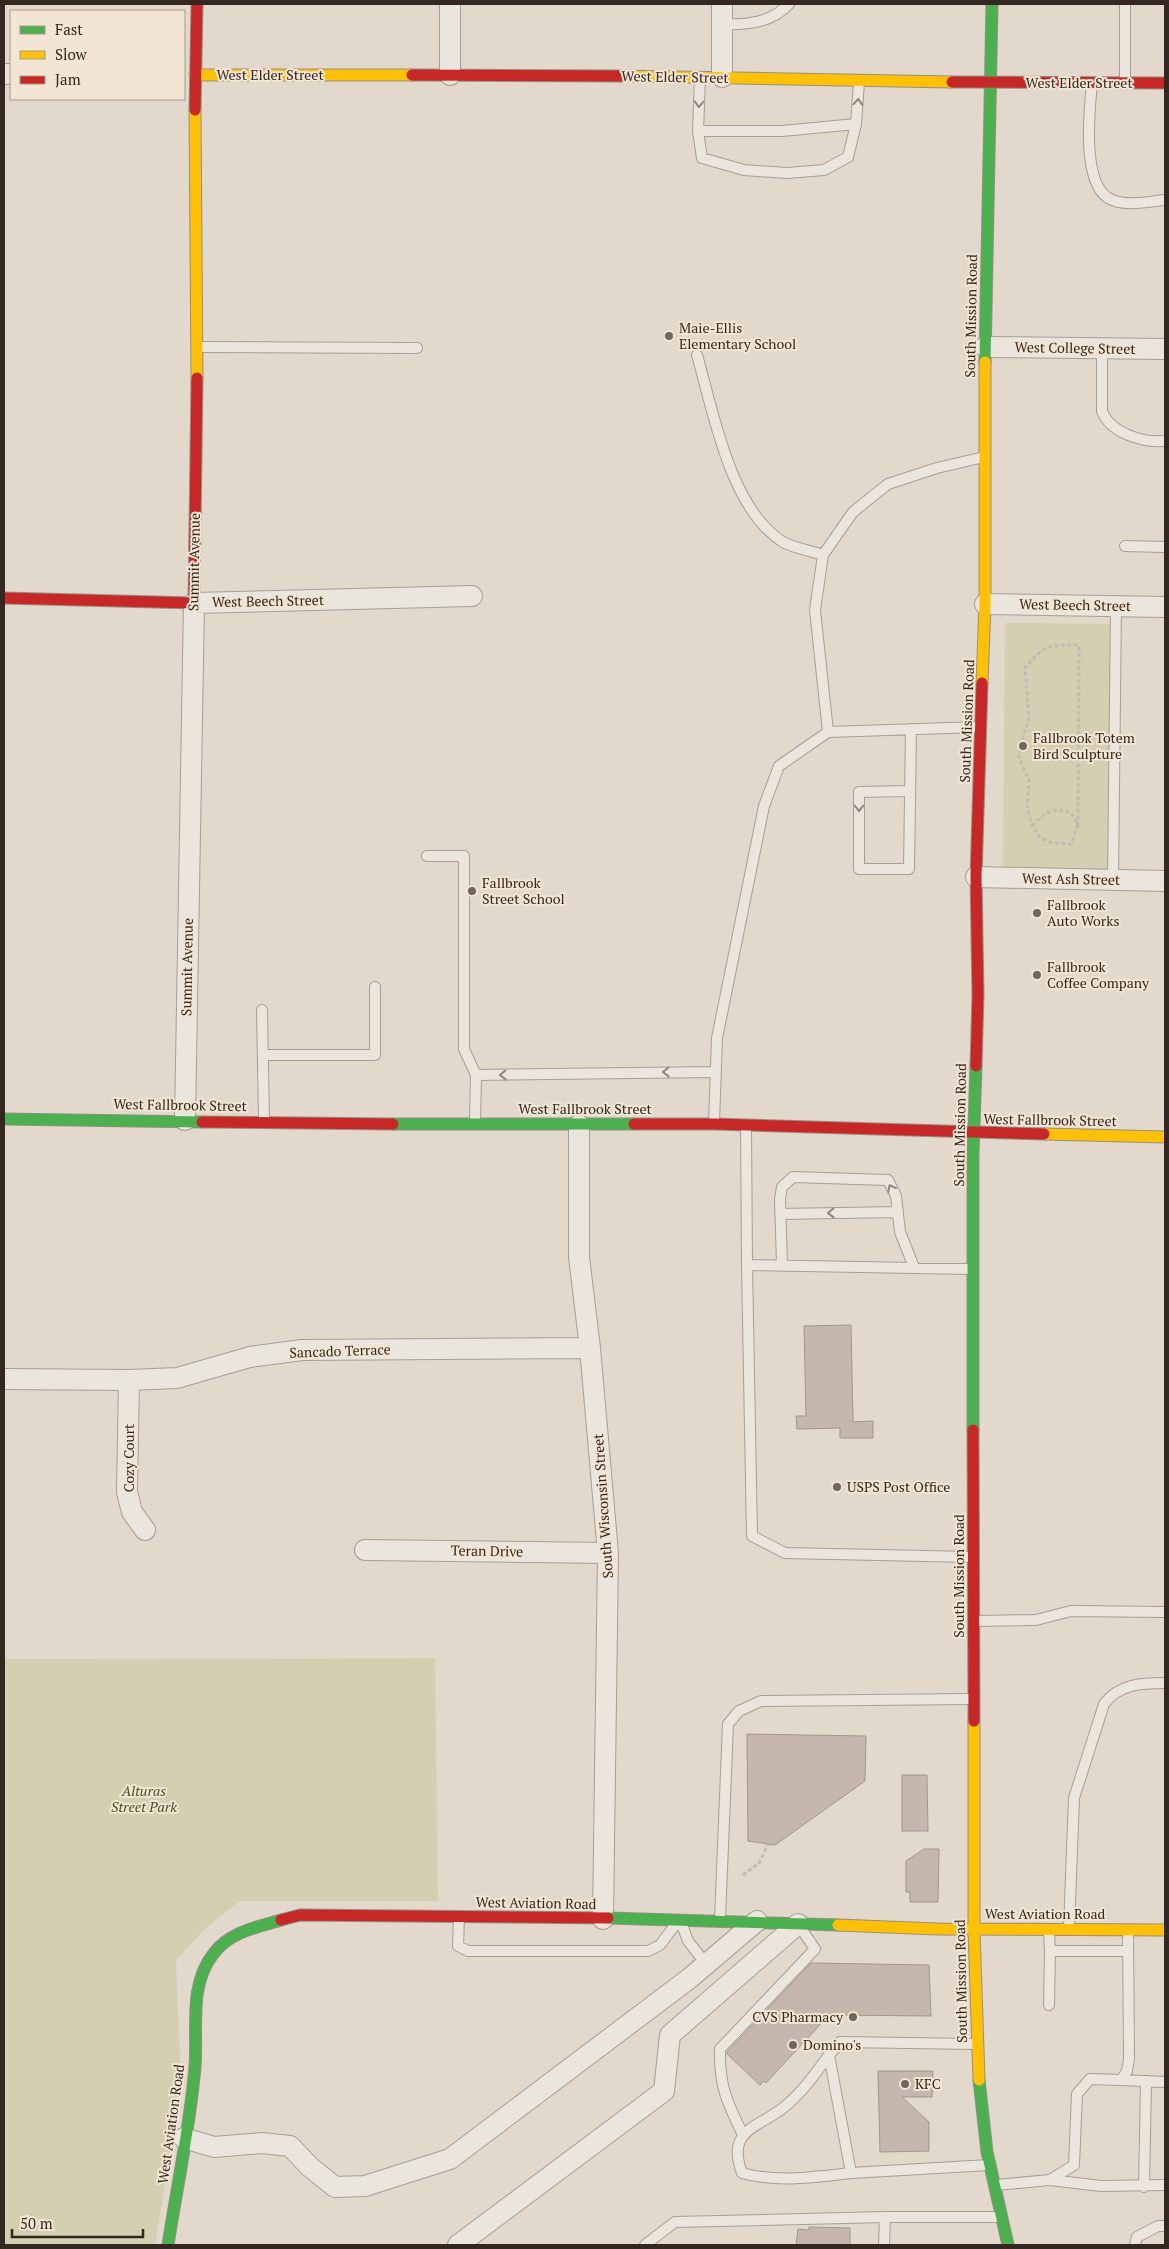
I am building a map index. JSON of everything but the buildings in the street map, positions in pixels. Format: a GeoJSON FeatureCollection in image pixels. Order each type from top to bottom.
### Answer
{"type":"FeatureCollection","features":[{"type":"Feature","properties":{"kind":"street","name":"Summit Avenue"},"geometry":{"type":"LineString","coordinates":[[184,1120],[198,347],[189,75],[197,4]]}},
{"type":"Feature","properties":{"kind":"street"},"geometry":{"type":"LineString","coordinates":[[450,4],[450,75]]}},
{"type":"Feature","properties":{"kind":"street"},"geometry":{"type":"LineString","coordinates":[[722,4],[722,77]]}},
{"type":"Feature","properties":{"kind":"street","name":"South Mission Road"},"geometry":{"type":"LineString","coordinates":[[992,4],[992,81],[985,347],[985,604],[976,877],[978,995],[973,1269],[974,1929],[980,2099],[990,2165],[1008,2245]]}},
{"type":"Feature","properties":{"kind":"street","name":"West Elder Street"},"geometry":{"type":"LineString","coordinates":[[189,75],[700,76],[860,80],[1165,83]]}},
{"type":"Feature","properties":{"kind":"street","name":"West College Street"},"geometry":{"type":"LineString","coordinates":[[985,347],[1165,349]]}},
{"type":"Feature","properties":{"kind":"street","name":"West Beech Street"},"geometry":{"type":"LineString","coordinates":[[4,598],[194,603],[472,596]]}},
{"type":"Feature","properties":{"kind":"street","name":"West Beech Street"},"geometry":{"type":"LineString","coordinates":[[985,604],[1165,607]]}},
{"type":"Feature","properties":{"kind":"street","name":"West Ash Street"},"geometry":{"type":"LineString","coordinates":[[976,877],[1165,881]]}},
{"type":"Feature","properties":{"kind":"street","name":"West Fallbrook Street"},"geometry":{"type":"LineString","coordinates":[[4,1119],[474,1125],[714,1124],[974,1133],[1165,1137]]}},
{"type":"Feature","properties":{"kind":"street","name":"South Wisconsin Street"},"geometry":{"type":"LineString","coordinates":[[579,1125],[579,1258],[590,1348],[608,1553],[603,1919]]}},
{"type":"Feature","properties":{"kind":"street","name":"Sancado Terrace"},"geometry":{"type":"LineString","coordinates":[[4,1379],[129,1380],[177,1378],[250,1357],[302,1350],[590,1348]]}},
{"type":"Feature","properties":{"kind":"street","name":"Cozy Court"},"geometry":{"type":"LineString","coordinates":[[129,1380],[127,1492],[132,1512],[146,1530]]}},
{"type":"Feature","properties":{"kind":"street","name":"Teran Drive"},"geometry":{"type":"LineString","coordinates":[[364,1550],[608,1553]]}},
{"type":"Feature","properties":{"kind":"street","name":"West Aviation Road"},"geometry":{"type":"LineString","coordinates":[[168,2245],[195,2067],[196,2002],[200,1976],[214,1952],[241,1931],[300,1915],[680,1919],[974,1929],[1165,1930]]}},
{"type":"Feature","properties":{"kind":"street"},"geometry":{"type":"LineString","coordinates":[[184,2138],[214,2148],[262,2143],[290,2146],[310,2167],[334,2187],[364,2186],[450,2159],[706,1964],[757,1921]]}},
{"type":"Feature","properties":{"kind":"street"},"geometry":{"type":"LineString","coordinates":[[458,2245],[664,2091],[670,2035],[798,1924]]}},
{"type":"Feature","properties":{"kind":"lane"},"geometry":{"type":"LineString","coordinates":[[722,24],[746,25],[778,14],[788,4]]}},
{"type":"Feature","properties":{"kind":"lane"},"geometry":{"type":"LineString","coordinates":[[1125,4],[1125,83]]}},
{"type":"Feature","properties":{"kind":"lane"},"geometry":{"type":"LineString","coordinates":[[700,76],[698,131],[702,158],[744,170],[787,173],[824,170],[848,157],[856,124],[860,80]]}},
{"type":"Feature","properties":{"kind":"lane"},"geometry":{"type":"LineString","coordinates":[[1092,83],[1090,157],[1099,190],[1110,199],[1125,203],[1165,200]]}},
{"type":"Feature","properties":{"kind":"lane"},"geometry":{"type":"LineString","coordinates":[[698,131],[782,131],[856,124]]}},
{"type":"Feature","properties":{"kind":"lane"},"geometry":{"type":"LineString","coordinates":[[198,347],[417,348]]}},
{"type":"Feature","properties":{"kind":"lane"},"geometry":{"type":"LineString","coordinates":[[1102,348],[1102,411],[1105,419],[1134,438],[1165,440]]}},
{"type":"Feature","properties":{"kind":"lane"},"geometry":{"type":"LineString","coordinates":[[697,355],[717,429],[732,472],[752,513],[783,542],[823,555]]}},
{"type":"Feature","properties":{"kind":"lane"},"geometry":{"type":"LineString","coordinates":[[828,732],[815,610],[823,555],[853,512],[888,484],[937,468],[985,457]]}},
{"type":"Feature","properties":{"kind":"lane"},"geometry":{"type":"LineString","coordinates":[[1125,546],[1165,546]]}},
{"type":"Feature","properties":{"kind":"lane"},"geometry":{"type":"LineString","coordinates":[[1113,880],[1116,606]]}},
{"type":"Feature","properties":{"kind":"lane"},"geometry":{"type":"LineString","coordinates":[[714,1124],[717,1038],[764,806],[780,766],[828,732],[982,726]]}},
{"type":"Feature","properties":{"kind":"lane"},"geometry":{"type":"LineString","coordinates":[[909,790],[859,792],[859,869],[909,869],[911,729]]}},
{"type":"Feature","properties":{"kind":"lane"},"geometry":{"type":"LineString","coordinates":[[427,856],[464,856],[464,1049],[476,1076],[474,1125]]}},
{"type":"Feature","properties":{"kind":"lane"},"geometry":{"type":"LineString","coordinates":[[263,1055],[374,1055],[375,987]]}},
{"type":"Feature","properties":{"kind":"lane"},"geometry":{"type":"LineString","coordinates":[[262,1010],[264,1121]]}},
{"type":"Feature","properties":{"kind":"lane"},"geometry":{"type":"LineString","coordinates":[[476,1076],[715,1072]]}},
{"type":"Feature","properties":{"kind":"lane"},"geometry":{"type":"LineString","coordinates":[[746,1125],[752,1536],[785,1554],[974,1558]]}},
{"type":"Feature","properties":{"kind":"lane"},"geometry":{"type":"LineString","coordinates":[[782,1265],[780,1214],[782,1187],[793,1177],[888,1180],[896,1196],[900,1232],[914,1267]]}},
{"type":"Feature","properties":{"kind":"lane"},"geometry":{"type":"LineString","coordinates":[[780,1214],[898,1212]]}},
{"type":"Feature","properties":{"kind":"lane"},"geometry":{"type":"LineString","coordinates":[[747,1265],[973,1269]]}},
{"type":"Feature","properties":{"kind":"lane"},"geometry":{"type":"LineString","coordinates":[[974,1622],[1036,1620],[1072,1611],[1165,1612]]}},
{"type":"Feature","properties":{"kind":"lane"},"geometry":{"type":"LineString","coordinates":[[1068,1928],[1074,1798],[1104,1704],[1111,1694],[1136,1683],[1165,1683]]}},
{"type":"Feature","properties":{"kind":"lane"},"geometry":{"type":"LineString","coordinates":[[720,1920],[728,1724],[739,1711],[761,1702],[974,1698]]}},
{"type":"Feature","properties":{"kind":"lane"},"geometry":{"type":"LineString","coordinates":[[460,1916],[458,1946],[468,1951],[648,1951],[660,1945],[680,1919]]}},
{"type":"Feature","properties":{"kind":"lane"},"geometry":{"type":"LineString","coordinates":[[680,1919],[688,1941],[706,1964]]}},
{"type":"Feature","properties":{"kind":"lane"},"geometry":{"type":"LineString","coordinates":[[743,2135],[726,2100],[720,2072],[720,2049],[815,1949],[798,1924]]}},
{"type":"Feature","properties":{"kind":"lane"},"geometry":{"type":"LineString","coordinates":[[1049,1928],[1049,2005]]}},
{"type":"Feature","properties":{"kind":"lane"},"geometry":{"type":"LineString","coordinates":[[1120,2080],[1127,2071],[1129,2059],[1128,1929]]}},
{"type":"Feature","properties":{"kind":"lane"},"geometry":{"type":"LineString","coordinates":[[1050,1951],[1128,1951]]}},
{"type":"Feature","properties":{"kind":"lane"},"geometry":{"type":"LineString","coordinates":[[978,2044],[840,2042],[828,2055],[807,2086],[782,2108],[748,2128],[738,2147],[737,2160],[742,2173],[755,2177],[797,2179],[852,2173],[990,2165]]}},
{"type":"Feature","properties":{"kind":"lane"},"geometry":{"type":"LineString","coordinates":[[828,2055],[852,2173]]}},
{"type":"Feature","properties":{"kind":"lane"},"geometry":{"type":"LineString","coordinates":[[1050,2180],[1074,2165],[1077,2094],[1090,2079],[1165,2082]]}},
{"type":"Feature","properties":{"kind":"lane"},"geometry":{"type":"LineString","coordinates":[[1144,2187],[1146,2081]]}},
{"type":"Feature","properties":{"kind":"lane"},"geometry":{"type":"LineString","coordinates":[[994,2185],[1050,2180],[1100,2186],[1144,2187],[1165,2185]]}},
{"type":"Feature","properties":{"kind":"lane"},"geometry":{"type":"LineString","coordinates":[[884,2245],[885,2217]]}},
{"type":"Feature","properties":{"kind":"lane"},"geometry":{"type":"LineString","coordinates":[[644,2245],[675,2222],[885,2217],[1001,2217]]}},
{"type":"Feature","properties":{"kind":"lane"},"geometry":{"type":"LineString","coordinates":[[1135,2245],[1137,2237],[1158,2226],[1165,2226]]}},
{"type":"Feature","properties":{"kind":"path"},"geometry":{"type":"LineString","coordinates":[[1053,646],[1079,646],[1078,825],[1072,844],[1048,842],[1039,836],[1032,826],[1027,807],[1028,780],[1019,758],[1028,718],[1025,668],[1039,651],[1053,646]]}},
{"type":"Feature","properties":{"kind":"path"},"geometry":{"type":"LineString","coordinates":[[1032,826],[1050,811],[1063,810],[1072,813],[1078,825]]}},
{"type":"Feature","properties":{"kind":"path"},"geometry":{"type":"LineString","coordinates":[[743,1875],[750,1873],[759,1863],[768,1844]]}},
{"type":"Feature","properties":{"kind":"green space"},"geometry":{"type":"Polygon","coordinates":[[[1005,623],[1111,624],[1109,870],[1003,869],[1005,623]]]}},
{"type":"Feature","properties":{"kind":"green space","name":"Alturas Street Park"},"geometry":{"type":"Polygon","coordinates":[[[435,1658],[438,1901],[240,1901],[207,1927],[176,1960],[181,2085],[155,2245],[4,2245],[4,1659],[435,1658]]]}},
{"type":"Feature","properties":{"kind":"traffic: fast"},"geometry":{"type":"LineString","coordinates":[[985,362],[992,4]]}},
{"type":"Feature","properties":{"kind":"traffic: fast"},"geometry":{"type":"LineString","coordinates":[[973,1430],[973,1157],[976,1066]]}},
{"type":"Feature","properties":{"kind":"traffic: fast"},"geometry":{"type":"LineString","coordinates":[[4,1119],[202,1122]]}},
{"type":"Feature","properties":{"kind":"traffic: fast"},"geometry":{"type":"LineString","coordinates":[[393,1124],[634,1124]]}},
{"type":"Feature","properties":{"kind":"traffic: fast"},"geometry":{"type":"LineString","coordinates":[[608,1918],[838,1925]]}},
{"type":"Feature","properties":{"kind":"traffic: fast"},"geometry":{"type":"LineString","coordinates":[[168,2245],[193,2089],[196,2053],[196,2008],[200,1979],[214,1953],[228,1940],[244,1931],[281,1920]]}},
{"type":"Feature","properties":{"kind":"traffic: fast"},"geometry":{"type":"LineString","coordinates":[[979,2080],[987,2152],[1008,2245]]}},
{"type":"Feature","properties":{"kind":"traffic: slow"},"geometry":{"type":"LineString","coordinates":[[195,75],[412,75]]}},
{"type":"Feature","properties":{"kind":"traffic: slow"},"geometry":{"type":"LineString","coordinates":[[621,76],[952,82]]}},
{"type":"Feature","properties":{"kind":"traffic: slow"},"geometry":{"type":"LineString","coordinates":[[195,110],[197,378]]}},
{"type":"Feature","properties":{"kind":"traffic: slow"},"geometry":{"type":"LineString","coordinates":[[982,683],[985,604],[985,362]]}},
{"type":"Feature","properties":{"kind":"traffic: slow"},"geometry":{"type":"LineString","coordinates":[[1044,1134],[1165,1137]]}},
{"type":"Feature","properties":{"kind":"traffic: slow"},"geometry":{"type":"LineString","coordinates":[[974,1721],[974,1929],[979,2080]]}},
{"type":"Feature","properties":{"kind":"traffic: slow"},"geometry":{"type":"LineString","coordinates":[[838,1925],[937,1929],[1165,1930]]}},
{"type":"Feature","properties":{"kind":"traffic: jam"},"geometry":{"type":"LineString","coordinates":[[195,110],[197,4]]}},
{"type":"Feature","properties":{"kind":"traffic: jam"},"geometry":{"type":"LineString","coordinates":[[412,75],[621,76]]}},
{"type":"Feature","properties":{"kind":"traffic: jam"},"geometry":{"type":"LineString","coordinates":[[952,82],[1165,83]]}},
{"type":"Feature","properties":{"kind":"traffic: jam"},"geometry":{"type":"LineString","coordinates":[[4,598],[194,603],[197,378]]}},
{"type":"Feature","properties":{"kind":"traffic: jam"},"geometry":{"type":"LineString","coordinates":[[976,1066],[978,995],[976,877],[982,683]]}},
{"type":"Feature","properties":{"kind":"traffic: jam"},"geometry":{"type":"LineString","coordinates":[[202,1122],[393,1124]]}},
{"type":"Feature","properties":{"kind":"traffic: jam"},"geometry":{"type":"LineString","coordinates":[[634,1124],[714,1124],[1044,1134]]}},
{"type":"Feature","properties":{"kind":"traffic: jam"},"geometry":{"type":"LineString","coordinates":[[973,1430],[974,1721]]}},
{"type":"Feature","properties":{"kind":"traffic: jam"},"geometry":{"type":"LineString","coordinates":[[281,1920],[300,1915],[608,1918]]}},
{"type":"Feature","properties":{"kind":"place","name":"Maie-Ellis Elementary School"},"geometry":{"type":"Point","coordinates":[669,336]}},
{"type":"Feature","properties":{"kind":"place","name":"Fallbrook Totem Bird Sculpture"},"geometry":{"type":"Point","coordinates":[1023,746]}},
{"type":"Feature","properties":{"kind":"place","name":"Fallbrook Street School"},"geometry":{"type":"Point","coordinates":[472,891]}},
{"type":"Feature","properties":{"kind":"place","name":"Fallbrook Auto Works"},"geometry":{"type":"Point","coordinates":[1037,913]}},
{"type":"Feature","properties":{"kind":"place","name":"Fallbrook Coffee Company"},"geometry":{"type":"Point","coordinates":[1037,975]}},
{"type":"Feature","properties":{"kind":"place","name":"USPS Post Office"},"geometry":{"type":"Point","coordinates":[837,1487]}},
{"type":"Feature","properties":{"kind":"place","name":"CVS Pharmacy"},"geometry":{"type":"Point","coordinates":[853,2017]}},
{"type":"Feature","properties":{"kind":"place","name":"Domino's"},"geometry":{"type":"Point","coordinates":[793,2045]}},
{"type":"Feature","properties":{"kind":"place","name":"KFC"},"geometry":{"type":"Point","coordinates":[905,2084]}}]}
